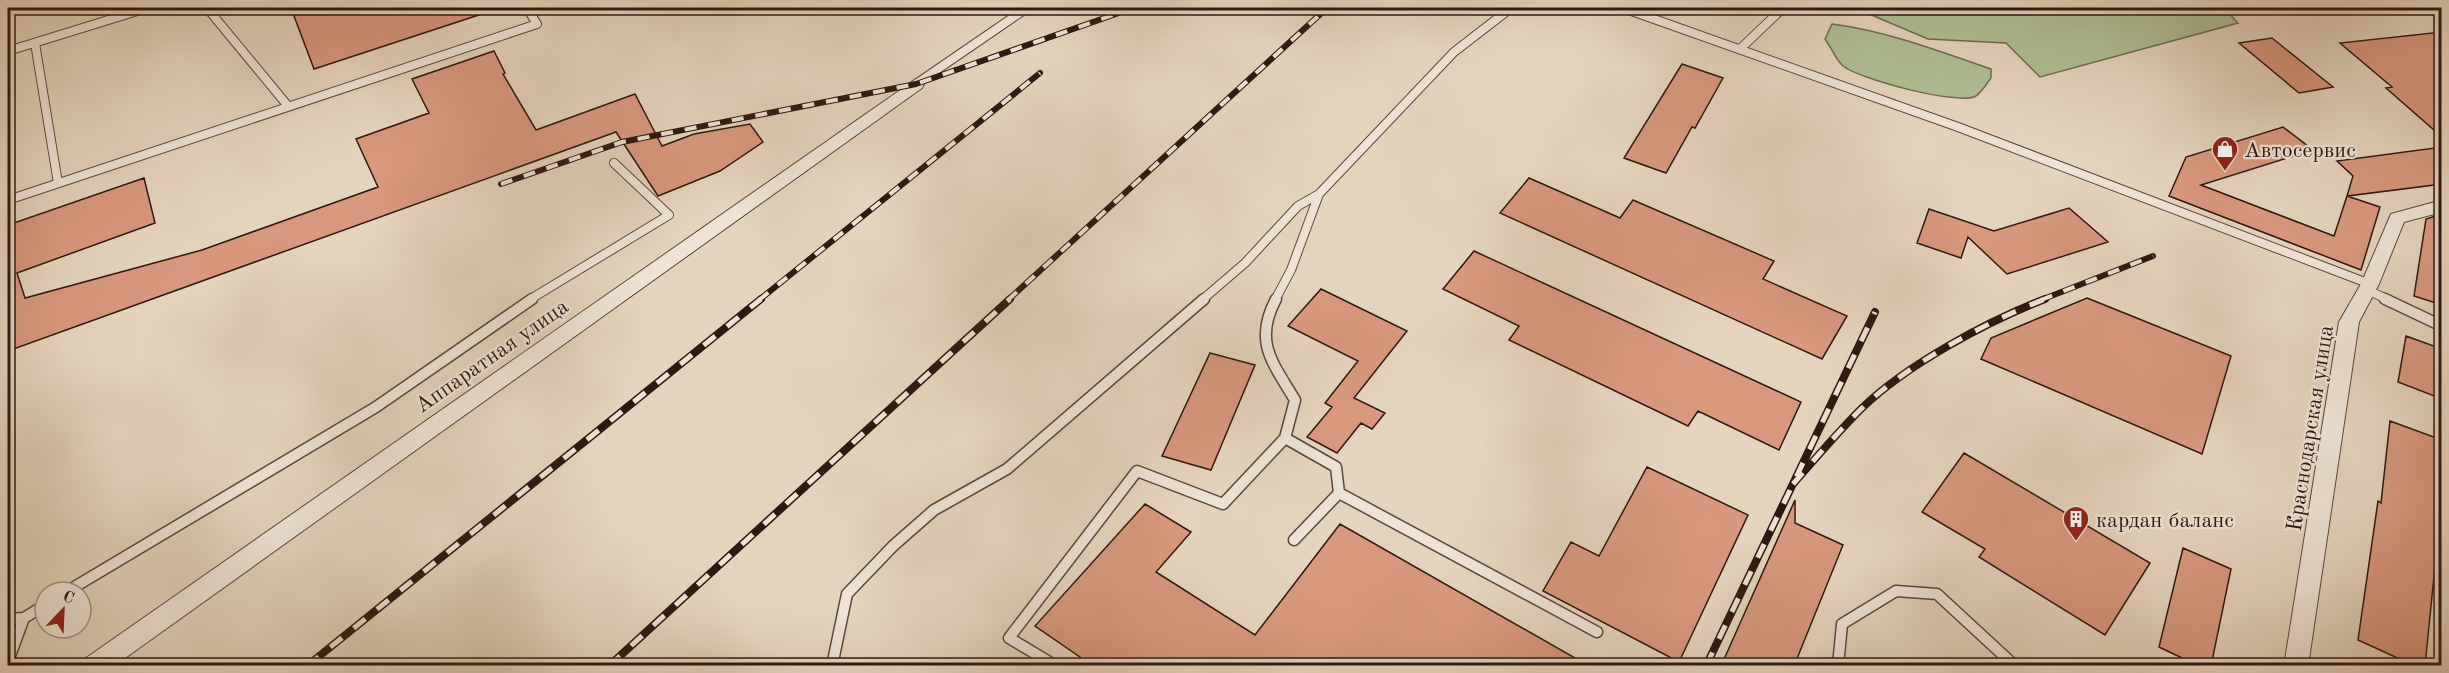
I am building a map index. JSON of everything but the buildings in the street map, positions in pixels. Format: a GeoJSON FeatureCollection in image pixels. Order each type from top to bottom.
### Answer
{"type":"FeatureCollection","features":[{"type":"Feature","properties":{"kind":"street","name":"Аппаратная улица"},"geometry":{"type":"LineString","coordinates":[[94,666],[916,84]]}},
{"type":"Feature","properties":{"kind":"street","name":"Краснодарская улица"},"geometry":{"type":"LineString","coordinates":[[2299,664],[2349,322],[2368,287],[2397,218],[2442,206]]}},
{"type":"Feature","properties":{"kind":"lane"},"geometry":{"type":"LineString","coordinates":[[8,51],[147,8]]}},
{"type":"Feature","properties":{"kind":"lane"},"geometry":{"type":"LineString","coordinates":[[207,8],[288,106]]}},
{"type":"Feature","properties":{"kind":"lane"},"geometry":{"type":"LineString","coordinates":[[8,200],[537,24],[527,8]]}},
{"type":"Feature","properties":{"kind":"lane"},"geometry":{"type":"LineString","coordinates":[[916,84],[1027,8]]}},
{"type":"Feature","properties":{"kind":"lane"},"geometry":{"type":"LineString","coordinates":[[832,666],[847,594],[893,546],[934,510],[1007,469],[1245,263],[1298,206],[1319,194],[1454,52],[1512,8]]}},
{"type":"Feature","properties":{"kind":"lane"},"geometry":{"type":"LineString","coordinates":[[1623,8],[1958,127],[2368,287],[2442,326]]}},
{"type":"Feature","properties":{"kind":"lane"},"geometry":{"type":"LineString","coordinates":[[1740,50],[1783,8]]}},
{"type":"Feature","properties":{"kind":"lane"},"geometry":{"type":"LineString","coordinates":[[35,43],[58,183]]}},
{"type":"Feature","properties":{"kind":"lane"},"geometry":{"type":"LineString","coordinates":[[86,580],[376,407],[502,317],[669,215],[614,163]]}},
{"type":"Feature","properties":{"kind":"lane"},"geometry":{"type":"LineString","coordinates":[[1056,666],[1009,638],[1137,471],[1224,504],[1285,438],[1294,400],[1266,350],[1266,317],[1291,270],[1319,194]]}},
{"type":"Feature","properties":{"kind":"lane"},"geometry":{"type":"LineString","coordinates":[[1285,438],[1336,467],[1339,493]]}},
{"type":"Feature","properties":{"kind":"lane"},"geometry":{"type":"LineString","coordinates":[[1294,540],[1339,493]]}},
{"type":"Feature","properties":{"kind":"lane"},"geometry":{"type":"LineString","coordinates":[[1339,493],[1597,632]]}},
{"type":"Feature","properties":{"kind":"lane"},"geometry":{"type":"LineString","coordinates":[[1839,666],[1842,624],[1896,591],[1937,594],[2015,666]]}},
{"type":"Feature","properties":{"kind":"lane"},"geometry":{"type":"LineString","coordinates":[[8,619],[24,618],[33,612]]}},
{"type":"Feature","properties":{"kind":"lane"},"geometry":{"type":"LineString","coordinates":[[8,661],[24,618]]}},
{"type":"Feature","properties":{"kind":"green space"},"geometry":{"type":"Polygon","coordinates":[[[1855,8],[2224,8],[2238,23],[2040,77],[2006,43],[1928,39],[1855,8]]]}},
{"type":"Feature","properties":{"kind":"green space"},"geometry":{"type":"Polygon","coordinates":[[[1832,24],[1873,31],[1991,69],[1991,78],[1976,96],[1966,98],[1909,90],[1868,78],[1843,66],[1838,60],[1825,39],[1832,24]]]}},
{"type":"Feature","properties":{"kind":"railway"},"geometry":{"type":"LineString","coordinates":[[501,184],[622,142],[916,84],[1133,8]]}},
{"type":"Feature","properties":{"kind":"railway"},"geometry":{"type":"LineString","coordinates":[[1008,300],[1327,8]]}},
{"type":"Feature","properties":{"kind":"railway"},"geometry":{"type":"LineString","coordinates":[[759,300],[1040,73]]}},
{"type":"Feature","properties":{"kind":"railway"},"geometry":{"type":"LineString","coordinates":[[2041,300],[2153,256]]}},
{"type":"Feature","properties":{"kind":"railway"},"geometry":{"type":"LineString","coordinates":[[307,666],[761,299]]}},
{"type":"Feature","properties":{"kind":"railway"},"geometry":{"type":"LineString","coordinates":[[609,666],[1010,299]]}},
{"type":"Feature","properties":{"kind":"railway"},"geometry":{"type":"LineString","coordinates":[[1793,484],[1861,409],[1900,376],[1973,332],[2045,299]]}},
{"type":"Feature","properties":{"kind":"railway"},"geometry":{"type":"LineString","coordinates":[[1706,666],[1875,312]]}},
{"type":"Feature","properties":{"kind":"place","name":"Автосервис"},"geometry":{"type":"Point","coordinates":[2225,172]}},
{"type":"Feature","properties":{"kind":"place","name":"кардан баланс"},"geometry":{"type":"Point","coordinates":[2076,542]}}]}
